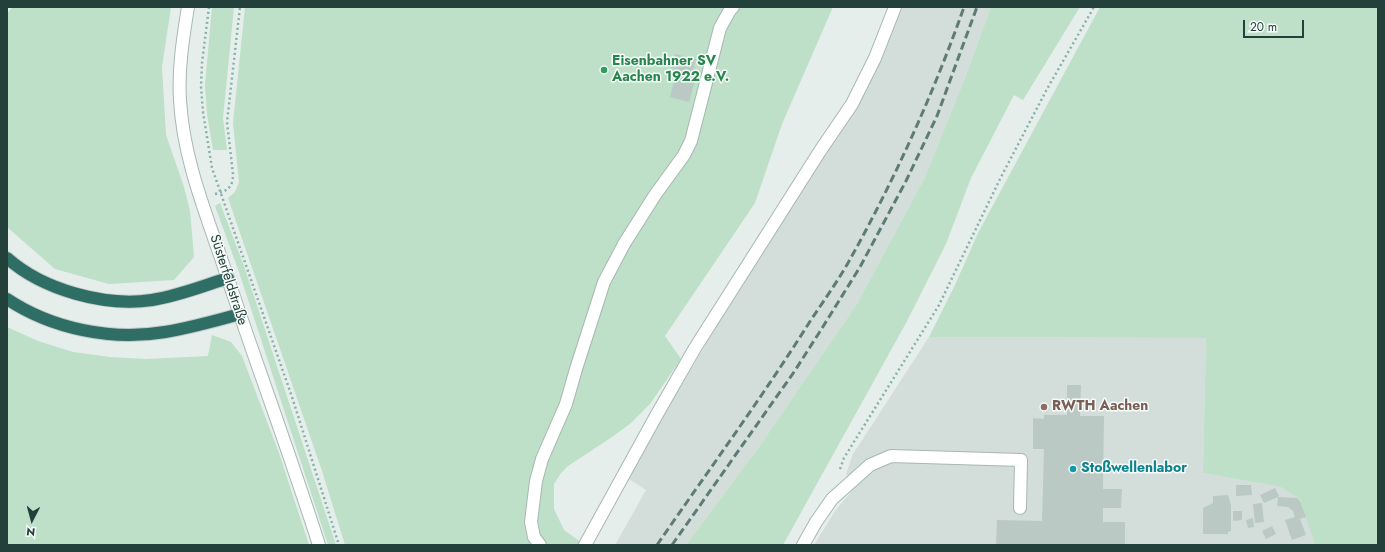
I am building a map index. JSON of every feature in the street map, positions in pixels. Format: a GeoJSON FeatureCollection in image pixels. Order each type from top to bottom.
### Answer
{"type":"FeatureCollection","features":[{"type":"Feature","properties":{"kind":"highway"},"geometry":{"type":"LineString","coordinates":[[7,258],[34,277],[56,287],[82,295],[112,300],[152,300],[172,296],[228,278]]}},
{"type":"Feature","properties":{"kind":"highway"},"geometry":{"type":"LineString","coordinates":[[7,299],[19,307],[48,321],[78,329],[137,335],[164,332],[205,324],[240,314]]}},
{"type":"Feature","properties":{"kind":"street","name":"Süsterfeldstraße"},"geometry":{"type":"LineString","coordinates":[[188,7],[181,53],[180,99],[182,126],[188,156],[319,545]]}},
{"type":"Feature","properties":{"kind":"street"},"geometry":{"type":"LineString","coordinates":[[540,545],[534,537],[531,522],[536,481],[542,459],[566,404],[604,282],[624,244],[655,195],[684,155],[691,140],[720,28],[733,7]]}},
{"type":"Feature","properties":{"kind":"street"},"geometry":{"type":"LineString","coordinates":[[585,545],[695,348],[820,151],[852,104],[875,58],[895,7]]}},
{"type":"Feature","properties":{"kind":"street"},"geometry":{"type":"LineString","coordinates":[[803,545],[816,522],[832,499],[870,465],[891,456],[1021,460],[1020,508]]}},
{"type":"Feature","properties":{"kind":"path"},"geometry":{"type":"LineString","coordinates":[[208,7],[201,87],[203,112],[212,168],[292,397],[339,545]]}},
{"type":"Feature","properties":{"kind":"path"},"geometry":{"type":"LineString","coordinates":[[201,198],[221,193],[230,188],[233,182],[227,122],[240,7]]}},
{"type":"Feature","properties":{"kind":"path"},"geometry":{"type":"LineString","coordinates":[[839,473],[847,452],[939,305],[1047,89],[1094,7]]}},
{"type":"Feature","properties":{"kind":"shaded area"},"geometry":{"type":"Polygon","coordinates":[[[900,7],[991,7],[965,78],[925,177],[857,304],[759,447],[686,545],[615,545],[646,490],[627,478],[726,310],[825,153],[900,7]]]}},
{"type":"Feature","properties":{"kind":"shaded area","name":"RWTH Aachen"},"geometry":{"type":"Polygon","coordinates":[[[929,337],[1206,338],[1203,473],[1281,487],[1301,499],[1315,545],[814,545],[835,511],[856,486],[846,474],[853,454],[929,337]]]}},
{"type":"Feature","properties":{"kind":"green space"},"geometry":{"type":"Polygon","coordinates":[[[12,7],[171,7],[162,67],[166,135],[184,187],[190,211],[194,257],[174,280],[109,284],[55,269],[7,227],[7,14],[12,7]]]}},
{"type":"Feature","properties":{"kind":"green space"},"geometry":{"type":"Polygon","coordinates":[[[212,7],[234,7],[223,118],[227,150],[213,150],[207,114],[205,85],[212,7]]]}},
{"type":"Feature","properties":{"kind":"green space"},"geometry":{"type":"Polygon","coordinates":[[[245,7],[833,7],[782,124],[755,203],[665,336],[681,359],[650,404],[631,423],[568,466],[561,473],[554,484],[554,509],[564,530],[585,545],[345,545],[322,471],[228,198],[235,192],[239,182],[233,123],[245,7]]]}},
{"type":"Feature","properties":{"kind":"green space"},"geometry":{"type":"Polygon","coordinates":[[[991,7],[1080,7],[1023,100],[1014,95],[971,178],[946,244],[906,323],[783,545],[686,545],[759,447],[857,304],[925,177],[965,78],[991,7]]]}},
{"type":"Feature","properties":{"kind":"green space"},"geometry":{"type":"Polygon","coordinates":[[[1100,7],[1378,7],[1378,545],[1315,545],[1300,499],[1281,487],[1203,473],[1206,338],[929,337],[955,285],[978,233],[1100,7]]]}},
{"type":"Feature","properties":{"kind":"green space"},"geometry":{"type":"Polygon","coordinates":[[[220,203],[244,266],[336,545],[328,545],[239,272],[215,206],[220,203]]]}},
{"type":"Feature","properties":{"kind":"green space"},"geometry":{"type":"Polygon","coordinates":[[[7,327],[38,341],[73,352],[110,357],[146,359],[208,356],[212,335],[231,342],[242,356],[279,453],[309,545],[7,545],[7,327]]]}},
{"type":"Feature","properties":{"kind":"building"},"geometry":{"type":"Polygon","coordinates":[[[675,54],[696,59],[691,79],[695,80],[689,102],[670,97],[677,70],[671,68],[675,54]]]}},
{"type":"Feature","properties":{"kind":"building","name":"Stoßwellenlabor"},"geometry":{"type":"Polygon","coordinates":[[[1067,385],[1081,385],[1080,416],[1104,416],[1103,489],[1122,489],[1121,508],[1103,508],[1103,522],[1125,522],[1125,545],[996,545],[997,520],[1042,521],[1044,449],[1033,449],[1033,418],[1044,419],[1044,415],[1067,415],[1067,385]]]}},
{"type":"Feature","properties":{"kind":"building"},"geometry":{"type":"Polygon","coordinates":[[[1236,485],[1251,485],[1252,495],[1236,496],[1236,485]]]}},
{"type":"Feature","properties":{"kind":"building"},"geometry":{"type":"Polygon","coordinates":[[[1275,488],[1279,496],[1264,503],[1260,495],[1275,488]]]}},
{"type":"Feature","properties":{"kind":"building"},"geometry":{"type":"Polygon","coordinates":[[[1228,495],[1231,505],[1231,531],[1228,532],[1228,534],[1203,534],[1203,508],[1213,503],[1213,496],[1228,495]]]}},
{"type":"Feature","properties":{"kind":"building"},"geometry":{"type":"Polygon","coordinates":[[[1278,497],[1297,498],[1300,501],[1306,517],[1300,519],[1306,535],[1292,540],[1285,520],[1295,517],[1293,511],[1288,507],[1277,506],[1278,497]]]}},
{"type":"Feature","properties":{"kind":"building"},"geometry":{"type":"Polygon","coordinates":[[[1262,503],[1264,522],[1255,523],[1253,504],[1262,503]]]}},
{"type":"Feature","properties":{"kind":"building"},"geometry":{"type":"Polygon","coordinates":[[[1233,511],[1242,511],[1242,520],[1233,521],[1233,511]]]}},
{"type":"Feature","properties":{"kind":"building"},"geometry":{"type":"Polygon","coordinates":[[[1253,518],[1254,527],[1248,528],[1246,520],[1253,518]]]}},
{"type":"Feature","properties":{"kind":"building"},"geometry":{"type":"Polygon","coordinates":[[[1272,526],[1276,534],[1266,539],[1262,531],[1272,526]]]}},
{"type":"Feature","properties":{"kind":"railway"},"geometry":{"type":"LineString","coordinates":[[657,545],[772,379],[848,263],[881,201],[912,137],[939,73],[964,7]]}},
{"type":"Feature","properties":{"kind":"railway"},"geometry":{"type":"LineString","coordinates":[[672,545],[794,372],[860,267],[906,181],[937,116],[977,7]]}},
{"type":"Feature","properties":{"kind":"place","name":"Eisenbahner SV Aachen 1922 e.V."},"geometry":{"type":"Point","coordinates":[604,70]}},
{"type":"Feature","properties":{"kind":"place","name":"RWTH Aachen"},"geometry":{"type":"Point","coordinates":[1044,407]}},
{"type":"Feature","properties":{"kind":"place","name":"Stoßwellenlabor"},"geometry":{"type":"Point","coordinates":[1073,469]}}]}
